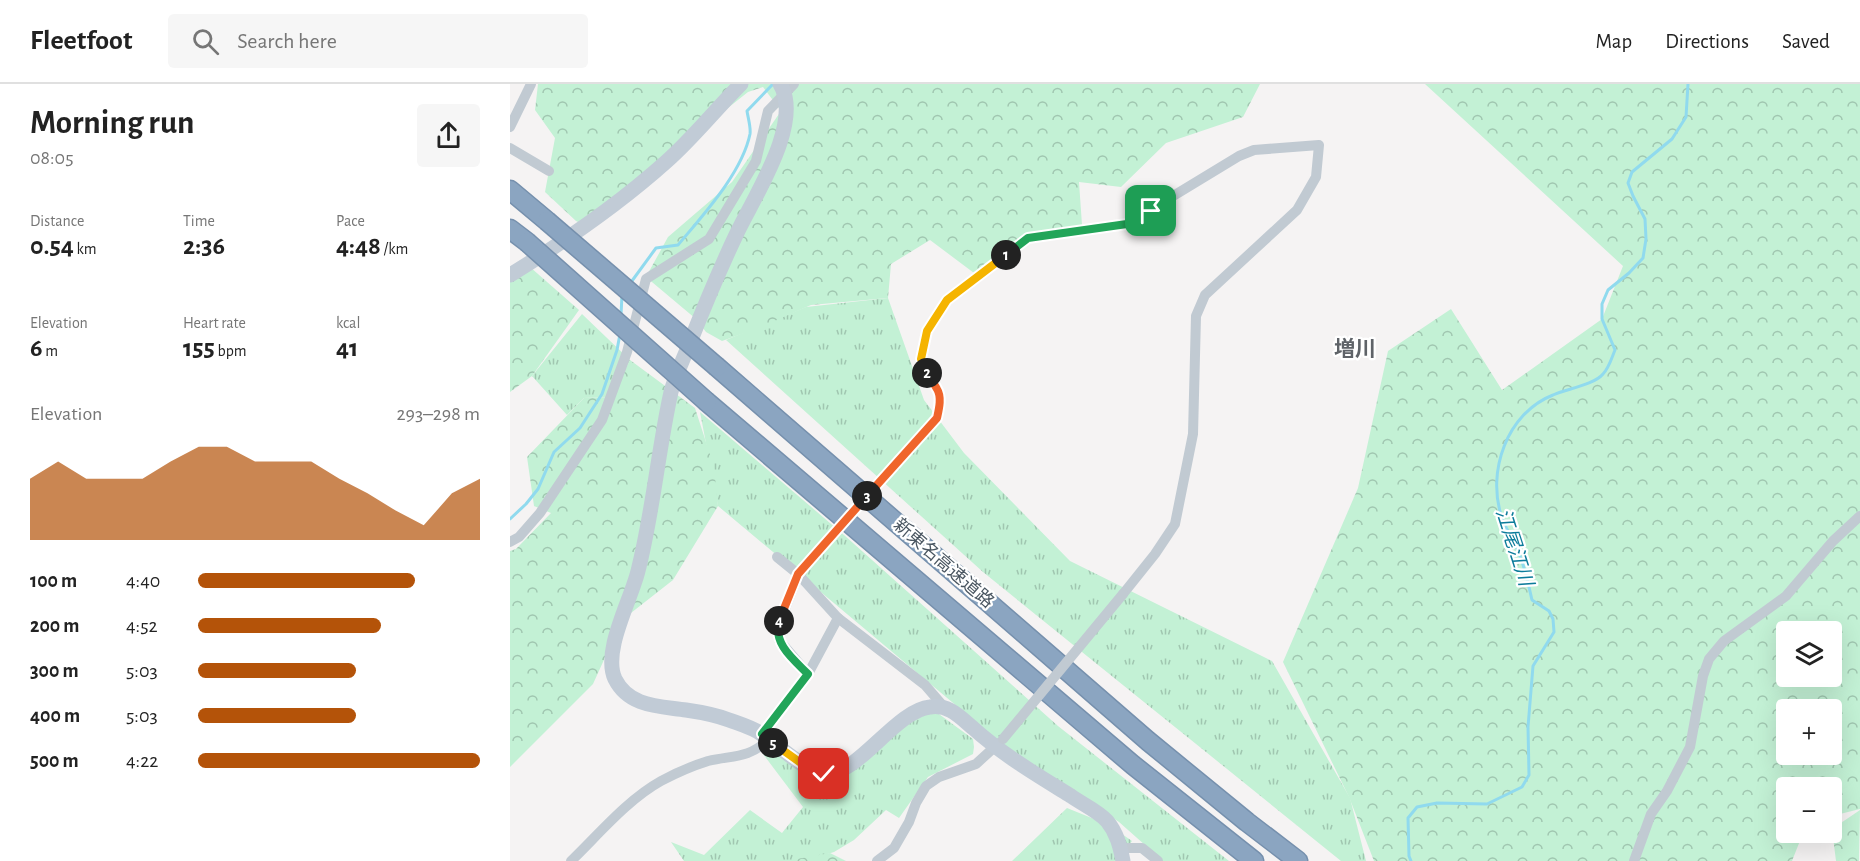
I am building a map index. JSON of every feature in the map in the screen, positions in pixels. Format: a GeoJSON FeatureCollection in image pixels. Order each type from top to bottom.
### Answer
{"type":"FeatureCollection","features":[{"type":"Feature","properties":{"kind":"highway","name":"新東名高速道路"},"geometry":{"type":"LineString","coordinates":[[510,190],[1148,741],[1298,861]]}},
{"type":"Feature","properties":{"kind":"highway","name":"新東名高速道路"},"geometry":{"type":"LineString","coordinates":[[510,229],[707,402],[1133,765],[1254,861]]}},
{"type":"Feature","properties":{"kind":"street"},"geometry":{"type":"LineString","coordinates":[[510,127],[531,84]]}},
{"type":"Feature","properties":{"kind":"street"},"geometry":{"type":"LineString","coordinates":[[510,275],[571,235],[668,160],[741,84]]}},
{"type":"Feature","properties":{"kind":"street"},"geometry":{"type":"LineString","coordinates":[[510,542],[519,537],[540,513],[602,420],[627,352],[646,279],[709,239],[756,161],[768,111],[785,86]]}},
{"type":"Feature","properties":{"kind":"street"},"geometry":{"type":"LineString","coordinates":[[785,86],[784,126],[776,158],[710,290],[672,388],[639,571],[614,644],[611,662],[614,677],[621,690],[634,700],[651,706],[689,710],[726,718],[765,737],[812,771],[824,774],[834,773],[847,767],[914,712],[928,706],[944,707]]}},
{"type":"Feature","properties":{"kind":"street"},"geometry":{"type":"LineString","coordinates":[[808,674],[779,640],[777,629],[798,574],[937,418],[940,404],[938,390],[929,380],[921,359],[927,331],[947,300],[1028,238],[1127,224],[1239,156],[1254,150],[1320,145],[1316,177],[1297,210],[1205,295],[1196,316],[1193,434],[1175,524],[1155,554],[1123,594],[999,743],[976,764],[939,777],[926,786],[894,848],[877,861]]}},
{"type":"Feature","properties":{"kind":"street"},"geometry":{"type":"LineString","coordinates":[[510,148],[549,171]]}},
{"type":"Feature","properties":{"kind":"street"},"geometry":{"type":"LineString","coordinates":[[1634,861],[1651,814],[1667,791],[1690,747],[1703,676],[1709,659],[1724,641],[1786,596],[1833,541],[1860,516]]}},
{"type":"Feature","properties":{"kind":"street"},"geometry":{"type":"LineString","coordinates":[[777,557],[798,574],[838,618],[925,685],[944,707],[1106,819],[1119,839],[1122,855],[1142,848],[1158,861]]}},
{"type":"Feature","properties":{"kind":"street"},"geometry":{"type":"LineString","coordinates":[[571,861],[636,798],[660,782],[709,761],[751,753],[765,737],[808,674],[838,618]]}},
{"type":"Feature","properties":{"kind":"green space"},"geometry":{"type":"Polygon","coordinates":[[[538,84],[1260,84],[1243,117],[1166,143],[1121,187],[1079,182],[1082,225],[1028,238],[974,273],[930,240],[891,264],[888,298],[811,305],[722,341],[706,332],[696,319],[646,277],[668,237],[732,182],[781,111],[763,87],[748,92],[582,224],[545,192],[555,138],[535,110],[538,84]]]}},
{"type":"Feature","properties":{"kind":"green space"},"geometry":{"type":"Polygon","coordinates":[[[1425,84],[1860,84],[1860,809],[1842,814],[1842,777],[1776,777],[1776,843],[1799,843],[1792,861],[1374,861],[1349,797],[1283,662],[1358,488],[1388,351],[1451,309],[1502,390],[1602,319],[1623,266],[1425,84]]]}},
{"type":"Feature","properties":{"kind":"green space"},"geometry":{"type":"Polygon","coordinates":[[[530,267],[579,310],[532,376],[510,392],[510,276],[530,267]]]}},
{"type":"Feature","properties":{"kind":"green space"},"geometry":{"type":"Polygon","coordinates":[[[888,298],[924,400],[964,453],[1070,561],[1272,661],[1350,798],[1366,861],[1341,861],[983,572],[726,340],[806,307],[888,298]]]}},
{"type":"Feature","properties":{"kind":"green space"},"geometry":{"type":"Polygon","coordinates":[[[582,314],[630,360],[611,397],[584,398],[567,415],[532,376],[582,314]]]}},
{"type":"Feature","properties":{"kind":"green space"},"geometry":{"type":"Polygon","coordinates":[[[630,360],[695,408],[714,467],[718,506],[673,580],[622,620],[593,684],[510,767],[510,551],[516,549],[551,513],[534,506],[527,457],[584,398],[611,397],[630,360]]]}},
{"type":"Feature","properties":{"kind":"green space"},"geometry":{"type":"Polygon","coordinates":[[[700,412],[844,535],[1058,726],[1229,861],[1163,861],[1119,822],[1002,744],[718,506],[700,412]]]}},
{"type":"Feature","properties":{"kind":"green space"},"geometry":{"type":"Polygon","coordinates":[[[928,706],[973,739],[973,754],[928,777],[899,818],[886,810],[854,840],[834,852],[804,861],[684,861],[671,842],[704,855],[750,810],[782,833],[803,807],[763,754],[766,747],[788,753],[828,777],[928,706]]]}},
{"type":"Feature","properties":{"kind":"green space"},"geometry":{"type":"Polygon","coordinates":[[[1067,808],[1109,825],[1132,841],[1122,854],[1122,861],[1012,861],[1067,808]]]}},
{"type":"Feature","properties":{"kind":"green space"},"geometry":{"type":"Polygon","coordinates":[[[1860,810],[1859,861],[1836,861],[1834,843],[1842,843],[1842,822],[1860,810]]]}},
{"type":"Feature","properties":{"kind":"green space"},"geometry":{"type":"Polygon","coordinates":[[[830,853],[846,861],[786,861],[830,853]]]}},
{"type":"Feature","properties":{"kind":"waterway"},"geometry":{"type":"LineString","coordinates":[[629,285],[656,248],[678,245],[710,207],[739,164],[746,149],[750,134],[747,111],[773,84]]}},
{"type":"Feature","properties":{"kind":"waterway","name":"江尾江川"},"geometry":{"type":"LineString","coordinates":[[1411,861],[1408,818],[1417,807],[1437,803],[1487,804],[1522,787],[1529,775],[1528,727],[1533,666],[1554,632],[1553,619],[1549,611],[1532,600],[1520,557],[1502,518],[1498,500],[1499,464],[1504,446],[1523,415],[1553,395],[1599,378],[1609,366],[1615,350],[1602,319],[1602,304],[1608,290],[1643,258],[1646,239],[1645,219],[1628,183],[1632,172],[1672,139],[1686,117],[1688,84]]}},
{"type":"Feature","properties":{"kind":"waterway"},"geometry":{"type":"LineString","coordinates":[[621,315],[622,295]]}},
{"type":"Feature","properties":{"kind":"waterway"},"geometry":{"type":"LineString","coordinates":[[510,519],[538,489],[554,452],[580,428],[602,394],[620,334]]}},
{"type":"Feature","properties":{"kind":"district","name":"増川"},"geometry":{"type":"Point","coordinates":[1355,349]}},
{"type":"Feature","properties":{"kind":"route"},"geometry":{"type":"LineString","coordinates":[[824,774],[812,771],[762,734],[808,674],[779,640],[777,629],[779,620],[798,574],[937,418],[940,404],[938,390],[929,380],[921,359],[927,331],[947,300],[1028,238],[1127,224],[1151,211]]}}]}
